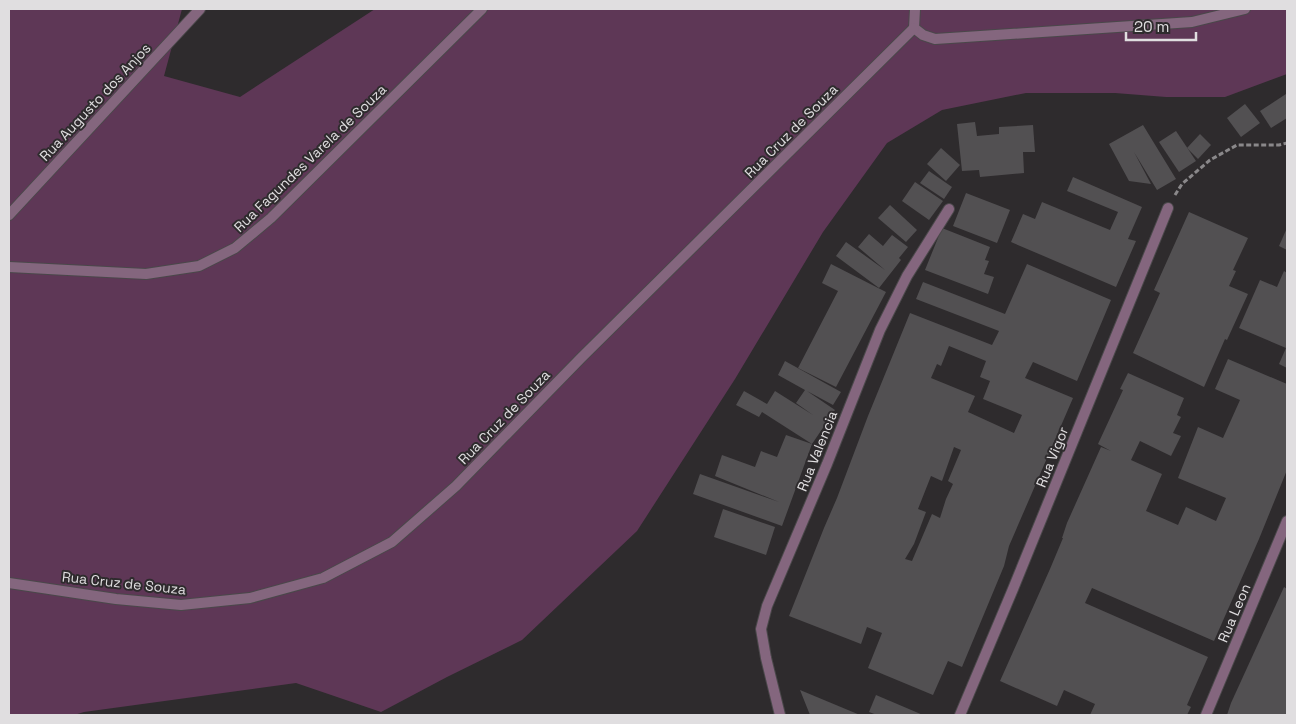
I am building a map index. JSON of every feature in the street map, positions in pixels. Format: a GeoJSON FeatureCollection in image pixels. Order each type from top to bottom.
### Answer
{"type":"FeatureCollection","features":[{"type":"Feature","properties":{"kind":"street","name":"Rua Augusto dos Anjos"},"geometry":{"type":"LineString","coordinates":[[9,215],[200,9]]}},
{"type":"Feature","properties":{"kind":"street","name":"Rua Fagundes Varela de Souza"},"geometry":{"type":"LineString","coordinates":[[9,267],[146,274],[199,266],[235,248],[271,218],[482,9]]}},
{"type":"Feature","properties":{"kind":"street"},"geometry":{"type":"LineString","coordinates":[[915,9],[914,28],[923,35],[935,39],[1192,22],[1245,9]]}},
{"type":"Feature","properties":{"kind":"street","name":"Rua Cruz de Souza"},"geometry":{"type":"LineString","coordinates":[[9,583],[116,599],[181,605],[250,598],[323,578],[392,542],[456,486],[581,358],[914,28]]}},
{"type":"Feature","properties":{"kind":"street","name":"Rua Vigor"},"geometry":{"type":"LineString","coordinates":[[960,715],[1168,208]]}},
{"type":"Feature","properties":{"kind":"street","name":"Rua Valencia"},"geometry":{"type":"LineString","coordinates":[[780,715],[761,630],[767,606],[827,464],[880,330],[907,276],[950,209]]}},
{"type":"Feature","properties":{"kind":"street","name":"Rua Leon"},"geometry":{"type":"LineString","coordinates":[[1206,715],[1287,521]]}},
{"type":"Feature","properties":{"kind":"path"},"geometry":{"type":"LineString","coordinates":[[1168,208],[1182,184],[1210,160],[1236,145],[1279,145],[1287,143]]}},
{"type":"Feature","properties":{"kind":"shaded area"},"geometry":{"type":"Polygon","coordinates":[[[9,9],[182,9],[164,76],[240,97],[375,9],[1287,9],[1287,74],[1225,97],[1166,97],[1115,93],[1026,93],[942,110],[887,143],[823,232],[735,379],[637,531],[522,640],[381,712],[296,683],[84,712],[74,715],[9,715],[9,9]]]}},
{"type":"Feature","properties":{"kind":"building"},"geometry":{"type":"Polygon","coordinates":[[[1286,94],[1287,118],[1271,128],[1260,111],[1286,94]]]}},
{"type":"Feature","properties":{"kind":"building"},"geometry":{"type":"Polygon","coordinates":[[[1245,104],[1260,123],[1241,137],[1227,118],[1245,104]]]}},
{"type":"Feature","properties":{"kind":"building"},"geometry":{"type":"Polygon","coordinates":[[[975,122],[977,136],[999,134],[999,127],[1033,125],[1035,152],[1023,152],[1024,173],[980,177],[979,170],[962,171],[957,124],[975,122]]]}},
{"type":"Feature","properties":{"kind":"building"},"geometry":{"type":"Polygon","coordinates":[[[1143,125],[1176,179],[1157,190],[1134,152],[1151,184],[1129,181],[1109,144],[1143,125]]]}},
{"type":"Feature","properties":{"kind":"building"},"geometry":{"type":"Polygon","coordinates":[[[1176,131],[1196,161],[1179,172],[1159,142],[1176,131]]]}},
{"type":"Feature","properties":{"kind":"building"},"geometry":{"type":"Polygon","coordinates":[[[1200,134],[1211,145],[1198,159],[1187,148],[1200,134]]]}},
{"type":"Feature","properties":{"kind":"building"},"geometry":{"type":"Polygon","coordinates":[[[941,148],[960,165],[946,181],[927,164],[941,148]]]}},
{"type":"Feature","properties":{"kind":"building"},"geometry":{"type":"Polygon","coordinates":[[[929,171],[952,187],[944,199],[920,183],[929,171]]]}},
{"type":"Feature","properties":{"kind":"building"},"geometry":{"type":"Polygon","coordinates":[[[1073,177],[1142,207],[1128,239],[1136,241],[1116,287],[1011,242],[1023,214],[1035,219],[1042,202],[1110,230],[1118,212],[1067,191],[1073,177]]]}},
{"type":"Feature","properties":{"kind":"building"},"geometry":{"type":"Polygon","coordinates":[[[915,182],[943,201],[929,220],[902,201],[915,182]]]}},
{"type":"Feature","properties":{"kind":"building"},"geometry":{"type":"Polygon","coordinates":[[[966,193],[1010,210],[997,243],[953,226],[966,193]]]}},
{"type":"Feature","properties":{"kind":"building"},"geometry":{"type":"Polygon","coordinates":[[[890,205],[917,230],[906,242],[878,218],[890,205]]]}},
{"type":"Feature","properties":{"kind":"building"},"geometry":{"type":"Polygon","coordinates":[[[1189,212],[1248,238],[1233,270],[1236,271],[1229,286],[1248,294],[1227,340],[1225,339],[1204,387],[1133,353],[1160,293],[1154,290],[1189,212]]]}},
{"type":"Feature","properties":{"kind":"building"},"geometry":{"type":"Polygon","coordinates":[[[942,228],[990,247],[985,260],[989,261],[984,274],[994,277],[988,294],[925,270],[942,228]]]}},
{"type":"Feature","properties":{"kind":"building"},"geometry":{"type":"Polygon","coordinates":[[[1287,228],[1287,250],[1279,246],[1287,228]]]}},
{"type":"Feature","properties":{"kind":"building"},"geometry":{"type":"Polygon","coordinates":[[[869,234],[883,246],[892,235],[908,247],[899,258],[901,260],[879,288],[836,256],[846,242],[885,270],[858,247],[869,234]]]}},
{"type":"Feature","properties":{"kind":"building"},"geometry":{"type":"Polygon","coordinates":[[[831,264],[886,292],[836,387],[798,368],[838,291],[822,283],[831,264]]]}},
{"type":"Feature","properties":{"kind":"building"},"geometry":{"type":"Polygon","coordinates":[[[1027,264],[1111,300],[1077,381],[1033,362],[1025,378],[1073,398],[1009,546],[1004,566],[962,667],[948,661],[933,695],[868,668],[882,633],[867,627],[861,644],[789,616],[910,313],[992,345],[999,331],[916,299],[923,282],[1005,314],[1027,264]],[[949,346],[941,366],[937,364],[931,378],[975,396],[968,412],[1014,433],[1022,415],[983,399],[990,381],[980,377],[986,361],[949,346]],[[954,447],[942,481],[931,476],[918,509],[926,512],[914,544],[905,559],[912,561],[932,514],[940,518],[953,484],[948,481],[961,450],[954,447]]]}},
{"type":"Feature","properties":{"kind":"building"},"geometry":{"type":"Polygon","coordinates":[[[1284,271],[1287,273],[1287,368],[1279,364],[1286,348],[1239,328],[1260,280],[1277,287],[1284,271]]]}},
{"type":"Feature","properties":{"kind":"building"},"geometry":{"type":"Polygon","coordinates":[[[1228,359],[1287,384],[1287,470],[1214,641],[1092,588],[1085,603],[1208,657],[1187,705],[1191,707],[1187,715],[1090,715],[1095,704],[1064,690],[1057,706],[1000,681],[1050,569],[1067,523],[1101,447],[1111,451],[1098,444],[1123,390],[1120,389],[1128,373],[1184,398],[1177,415],[1181,417],[1173,433],[1181,436],[1171,456],[1140,441],[1131,460],[1162,474],[1146,511],[1178,525],[1186,507],[1216,521],[1226,498],[1178,478],[1198,427],[1223,438],[1240,400],[1215,389],[1228,359]]]}},
{"type":"Feature","properties":{"kind":"building"},"geometry":{"type":"Polygon","coordinates":[[[785,361],[841,392],[833,405],[807,391],[835,410],[812,444],[762,412],[759,417],[736,405],[744,391],[767,404],[775,391],[813,415],[796,403],[805,390],[778,375],[785,361]]]}},
{"type":"Feature","properties":{"kind":"building"},"geometry":{"type":"Polygon","coordinates":[[[786,435],[812,444],[782,526],[693,494],[700,474],[779,502],[715,476],[722,455],[755,467],[761,451],[777,457],[786,435]]]}},
{"type":"Feature","properties":{"kind":"building"},"geometry":{"type":"Polygon","coordinates":[[[723,509],[775,527],[766,555],[714,537],[723,509]]]}},
{"type":"Feature","properties":{"kind":"building"},"geometry":{"type":"Polygon","coordinates":[[[1284,587],[1287,589],[1287,715],[1227,715],[1231,703],[1284,587]]]}},
{"type":"Feature","properties":{"kind":"building"},"geometry":{"type":"Polygon","coordinates":[[[800,690],[860,715],[810,715],[800,690]]]}},
{"type":"Feature","properties":{"kind":"building"},"geometry":{"type":"Polygon","coordinates":[[[876,695],[923,715],[877,715],[869,712],[876,695]]]}}]}
